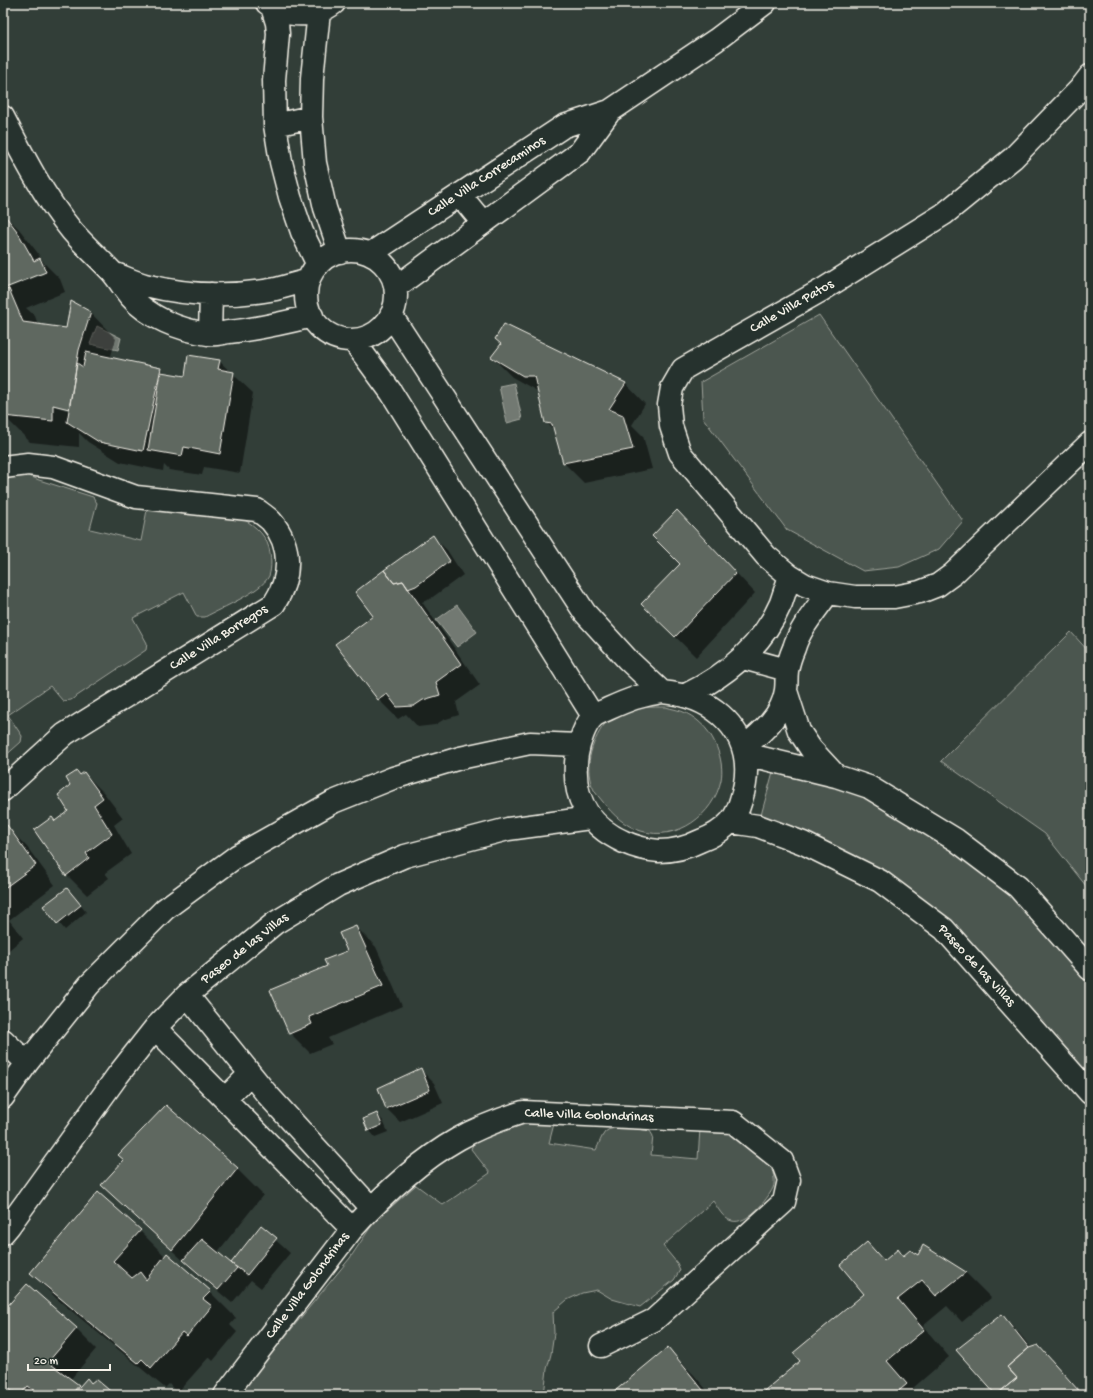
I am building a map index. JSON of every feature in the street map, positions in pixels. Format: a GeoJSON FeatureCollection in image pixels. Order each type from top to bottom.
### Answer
{"type":"FeatureCollection","features":[{"type":"Feature","properties":{"kind":"street","name":"Calle Villa Correcaminos"},"geometry":{"type":"LineString","coordinates":[[370,254],[564,126],[610,111],[716,40],[765,3]]}},
{"type":"Feature","properties":{"kind":"street"},"geometry":{"type":"LineString","coordinates":[[270,5],[296,14],[327,8],[312,78],[311,117],[315,163],[323,200],[340,252]]}},
{"type":"Feature","properties":{"kind":"street"},"geometry":{"type":"LineString","coordinates":[[270,5],[277,23],[278,34],[274,80],[275,125],[281,162],[290,198],[314,272]]}},
{"type":"Feature","properties":{"kind":"street","name":"Calle Villa Patos"},"geometry":{"type":"LineString","coordinates":[[1090,76],[1080,89],[1013,158],[944,214],[822,290],[684,369],[672,388],[669,405],[671,426],[680,453],[766,556],[790,576],[805,585],[828,593],[855,597],[894,597],[920,592],[938,585],[954,574],[1090,443]]}},
{"type":"Feature","properties":{"kind":"street","name":"Calle Villa Correcaminos"},"geometry":{"type":"LineString","coordinates":[[396,287],[580,152],[610,111]]}},
{"type":"Feature","properties":{"kind":"street"},"geometry":{"type":"LineString","coordinates":[[3,117],[12,156],[44,190],[71,230],[113,274],[131,297],[154,316],[181,328],[210,334],[276,325],[312,316]]}},
{"type":"Feature","properties":{"kind":"street"},"geometry":{"type":"LineString","coordinates":[[275,125],[311,117]]}},
{"type":"Feature","properties":{"kind":"street"},"geometry":{"type":"LineString","coordinates":[[460,194],[483,223]]}},
{"type":"Feature","properties":{"kind":"street"},"geometry":{"type":"LineString","coordinates":[[350,250],[370,254],[387,268],[396,287],[395,306],[391,315],[384,325],[365,337],[353,340],[341,339],[329,334],[319,326],[312,316],[308,305],[306,292],[314,272],[328,257],[340,252],[350,250]]}},
{"type":"Feature","properties":{"kind":"street"},"geometry":{"type":"LineString","coordinates":[[113,274],[144,284],[177,291],[211,294],[244,294],[277,288],[314,272]]}},
{"type":"Feature","properties":{"kind":"street"},"geometry":{"type":"LineString","coordinates":[[210,334],[211,294]]}},
{"type":"Feature","properties":{"kind":"street"},"geometry":{"type":"LineString","coordinates":[[391,315],[585,613],[628,660],[662,692]]}},
{"type":"Feature","properties":{"kind":"street"},"geometry":{"type":"LineString","coordinates":[[353,340],[391,392],[593,716]]}},
{"type":"Feature","properties":{"kind":"street","name":"Calle Villa Borregos"},"geometry":{"type":"LineString","coordinates":[[3,467],[28,464],[53,467],[136,497],[256,510],[271,521],[282,539],[288,559],[287,576],[281,593],[274,604],[65,734],[3,790]]}},
{"type":"Feature","properties":{"kind":"street"},"geometry":{"type":"LineString","coordinates":[[686,695],[706,685],[726,672],[743,658],[764,632],[780,604],[790,576]]}},
{"type":"Feature","properties":{"kind":"street"},"geometry":{"type":"LineString","coordinates":[[744,751],[770,724],[779,711],[794,646],[802,630],[828,593]]}},
{"type":"Feature","properties":{"kind":"street"},"geometry":{"type":"LineString","coordinates":[[743,658],[787,681],[799,731],[811,749],[836,776]]}},
{"type":"Feature","properties":{"kind":"street"},"geometry":{"type":"LineString","coordinates":[[662,692],[686,695],[704,703],[721,715],[734,730],[744,751],[746,786],[740,804],[731,822],[713,836],[683,849],[659,851],[636,847],[613,837],[590,818],[579,796],[575,770],[578,745],[584,730],[593,716],[643,695],[662,692]]}},
{"type":"Feature","properties":{"kind":"street"},"geometry":{"type":"LineString","coordinates":[[3,1097],[27,1063],[89,985],[165,909],[237,856],[333,802],[393,778],[460,758],[530,743],[578,745]]}},
{"type":"Feature","properties":{"kind":"street"},"geometry":{"type":"LineString","coordinates":[[744,751],[836,776],[869,787],[956,840],[1018,887],[1090,969]]}},
{"type":"Feature","properties":{"kind":"street","name":"Paseo de las Villas"},"geometry":{"type":"LineString","coordinates":[[3,1233],[118,1075],[155,1028],[187,995],[274,923],[338,884],[405,856],[508,829],[590,818]]}},
{"type":"Feature","properties":{"kind":"street","name":"Paseo de las Villas"},"geometry":{"type":"LineString","coordinates":[[731,822],[758,826],[803,843],[873,877],[944,929],[1090,1093]]}},
{"type":"Feature","properties":{"kind":"street"},"geometry":{"type":"LineString","coordinates":[[187,995],[266,1093],[372,1208]]}},
{"type":"Feature","properties":{"kind":"street"},"geometry":{"type":"LineString","coordinates":[[155,1028],[352,1229]]}},
{"type":"Feature","properties":{"kind":"street"},"geometry":{"type":"LineString","coordinates":[[3,1040],[27,1063]]}},
{"type":"Feature","properties":{"kind":"street"},"geometry":{"type":"LineString","coordinates":[[225,1099],[250,1074]]}},
{"type":"Feature","properties":{"kind":"street","name":"Calle Villa Golondrinas"},"geometry":{"type":"LineString","coordinates":[[225,1395],[352,1229],[372,1208],[423,1162],[458,1139],[492,1122],[523,1112],[733,1122],[782,1161],[789,1180],[784,1202],[654,1320],[601,1346]]}},
{"type":"Feature","properties":{"kind":"street"},"geometry":{"type":"LineString","coordinates":[[268,1143],[289,1117]]}},
{"type":"Feature","properties":{"kind":"shaded area"},"geometry":{"type":"Polygon","coordinates":[[[819,315],[963,521],[939,549],[899,567],[863,571],[787,530],[703,418],[701,382],[819,315]]]}},
{"type":"Feature","properties":{"kind":"shaded area"},"geometry":{"type":"Polygon","coordinates":[[[97,326],[121,338],[118,350],[90,344],[97,326]]]}},
{"type":"Feature","properties":{"kind":"shaded area"},"geometry":{"type":"Polygon","coordinates":[[[514,383],[522,419],[507,423],[499,386],[514,383]]]}},
{"type":"Feature","properties":{"kind":"shaded area"},"geometry":{"type":"Polygon","coordinates":[[[16,475],[27,475],[93,497],[97,503],[90,529],[141,541],[147,510],[152,509],[238,517],[248,522],[261,533],[269,548],[271,566],[269,576],[258,588],[205,617],[197,617],[184,592],[133,618],[147,643],[146,650],[71,700],[63,701],[50,686],[8,715],[22,736],[21,742],[3,758],[3,482],[16,475]]]}},
{"type":"Feature","properties":{"kind":"shaded area"},"geometry":{"type":"Polygon","coordinates":[[[457,605],[477,632],[457,647],[436,620],[457,605]]]}},
{"type":"Feature","properties":{"kind":"shaded area"},"geometry":{"type":"Polygon","coordinates":[[[1071,632],[1090,653],[1090,891],[1045,834],[941,761],[1071,632]]]}},
{"type":"Feature","properties":{"kind":"shaded area"},"geometry":{"type":"Polygon","coordinates":[[[666,707],[686,713],[701,723],[709,732],[715,742],[720,756],[722,776],[717,793],[711,804],[692,823],[668,833],[654,833],[635,829],[620,820],[611,811],[594,790],[589,774],[589,765],[595,740],[605,723],[610,719],[628,710],[666,707]]]}},
{"type":"Feature","properties":{"kind":"shaded area"},"geometry":{"type":"Polygon","coordinates":[[[776,761],[803,768],[956,840],[1090,969],[1090,1093],[944,929],[758,826],[776,761]]]}},
{"type":"Feature","properties":{"kind":"shaded area"},"geometry":{"type":"Polygon","coordinates":[[[525,1118],[555,1120],[549,1143],[596,1150],[605,1132],[614,1128],[633,1128],[650,1131],[653,1136],[651,1155],[698,1159],[700,1129],[726,1128],[769,1164],[774,1176],[774,1185],[770,1193],[756,1210],[744,1219],[738,1221],[732,1221],[726,1218],[713,1201],[663,1246],[677,1263],[680,1270],[674,1280],[640,1307],[612,1299],[597,1290],[582,1293],[567,1300],[553,1312],[554,1333],[544,1395],[538,1395],[534,1390],[529,1395],[237,1395],[350,1258],[374,1222],[416,1185],[443,1205],[490,1173],[471,1149],[474,1142],[525,1118]]]}},
{"type":"Feature","properties":{"kind":"building"},"geometry":{"type":"Polygon","coordinates":[[[3,213],[17,231],[34,261],[40,258],[46,272],[3,289],[3,213]]]}},
{"type":"Feature","properties":{"kind":"building"},"geometry":{"type":"Polygon","coordinates":[[[9,289],[23,322],[66,328],[71,301],[91,312],[79,350],[69,409],[53,405],[53,421],[3,416],[3,291],[9,289]]]}},
{"type":"Feature","properties":{"kind":"building"},"geometry":{"type":"Polygon","coordinates":[[[504,324],[626,383],[609,409],[623,415],[633,449],[563,463],[552,424],[545,423],[534,376],[523,376],[491,357],[501,344],[495,339],[504,324]]]}},
{"type":"Feature","properties":{"kind":"building"},"geometry":{"type":"Polygon","coordinates":[[[86,352],[161,368],[143,451],[99,442],[67,422],[77,363],[83,367],[86,352]]]}},
{"type":"Feature","properties":{"kind":"building"},"geometry":{"type":"Polygon","coordinates":[[[188,355],[220,360],[218,369],[234,372],[220,454],[184,447],[182,456],[148,450],[161,372],[185,376],[188,355]]]}},
{"type":"Feature","properties":{"kind":"building"},"geometry":{"type":"Polygon","coordinates":[[[677,510],[736,573],[675,637],[641,604],[680,564],[652,536],[677,510]]]}},
{"type":"Feature","properties":{"kind":"building"},"geometry":{"type":"Polygon","coordinates":[[[433,535],[450,561],[416,586],[408,589],[403,581],[394,583],[384,570],[433,535]]]}},
{"type":"Feature","properties":{"kind":"building"},"geometry":{"type":"Polygon","coordinates":[[[384,570],[394,583],[403,581],[461,664],[436,682],[440,695],[423,700],[414,706],[397,707],[387,694],[378,700],[335,644],[373,616],[355,592],[384,570]]]}},
{"type":"Feature","properties":{"kind":"building"},"geometry":{"type":"Polygon","coordinates":[[[77,771],[80,775],[84,772],[103,798],[94,805],[112,834],[86,853],[89,858],[66,876],[34,830],[52,817],[55,821],[68,811],[58,795],[70,785],[66,778],[77,771]]]}},
{"type":"Feature","properties":{"kind":"building"},"geometry":{"type":"Polygon","coordinates":[[[7,825],[36,865],[3,889],[3,829],[7,825]]]}},
{"type":"Feature","properties":{"kind":"building"},"geometry":{"type":"Polygon","coordinates":[[[67,888],[81,905],[57,924],[43,906],[67,888]]]}},
{"type":"Feature","properties":{"kind":"building"},"geometry":{"type":"Polygon","coordinates":[[[356,926],[383,986],[309,1017],[312,1024],[289,1034],[270,990],[327,966],[324,960],[347,951],[339,933],[356,926]]]}},
{"type":"Feature","properties":{"kind":"building"},"geometry":{"type":"Polygon","coordinates":[[[421,1068],[430,1090],[386,1109],[378,1088],[421,1068]]]}},
{"type":"Feature","properties":{"kind":"building"},"geometry":{"type":"Polygon","coordinates":[[[166,1105],[238,1168],[172,1250],[101,1185],[124,1160],[118,1155],[166,1105]]]}},
{"type":"Feature","properties":{"kind":"building"},"geometry":{"type":"Polygon","coordinates":[[[377,1113],[382,1125],[368,1131],[363,1119],[377,1113]]]}},
{"type":"Feature","properties":{"kind":"building"},"geometry":{"type":"Polygon","coordinates":[[[98,1192],[141,1230],[113,1261],[132,1278],[140,1272],[146,1280],[167,1253],[211,1291],[203,1299],[212,1306],[187,1336],[182,1332],[151,1368],[142,1359],[138,1363],[30,1273],[98,1192]]]}},
{"type":"Feature","properties":{"kind":"building"},"geometry":{"type":"Polygon","coordinates":[[[261,1225],[277,1238],[247,1275],[231,1263],[261,1225]]]}},
{"type":"Feature","properties":{"kind":"building"},"geometry":{"type":"Polygon","coordinates":[[[202,1239],[237,1268],[218,1290],[183,1260],[202,1239]]]}},
{"type":"Feature","properties":{"kind":"building"},"geometry":{"type":"Polygon","coordinates":[[[867,1242],[884,1261],[898,1249],[903,1256],[910,1250],[918,1255],[923,1245],[966,1272],[936,1296],[922,1280],[898,1299],[924,1330],[887,1361],[907,1384],[894,1395],[759,1395],[800,1361],[793,1353],[864,1294],[840,1265],[867,1242]]]}},
{"type":"Feature","properties":{"kind":"building"},"geometry":{"type":"Polygon","coordinates":[[[27,1284],[77,1328],[48,1362],[79,1385],[71,1395],[40,1395],[28,1386],[20,1395],[18,1395],[3,1385],[3,1311],[27,1284]]]}},
{"type":"Feature","properties":{"kind":"building"},"geometry":{"type":"Polygon","coordinates":[[[1002,1314],[1029,1348],[1007,1367],[1017,1378],[996,1395],[956,1350],[1002,1314]]]}},
{"type":"Feature","properties":{"kind":"building"},"geometry":{"type":"Polygon","coordinates":[[[1038,1345],[1079,1391],[1078,1395],[996,1395],[1017,1378],[1007,1367],[1029,1348],[1038,1345]]]}},
{"type":"Feature","properties":{"kind":"building"},"geometry":{"type":"Polygon","coordinates":[[[668,1347],[707,1395],[610,1395],[668,1347]]]}},
{"type":"Feature","properties":{"kind":"building"},"geometry":{"type":"Polygon","coordinates":[[[87,1378],[91,1383],[96,1379],[115,1395],[72,1395],[87,1378]]]}}]}
